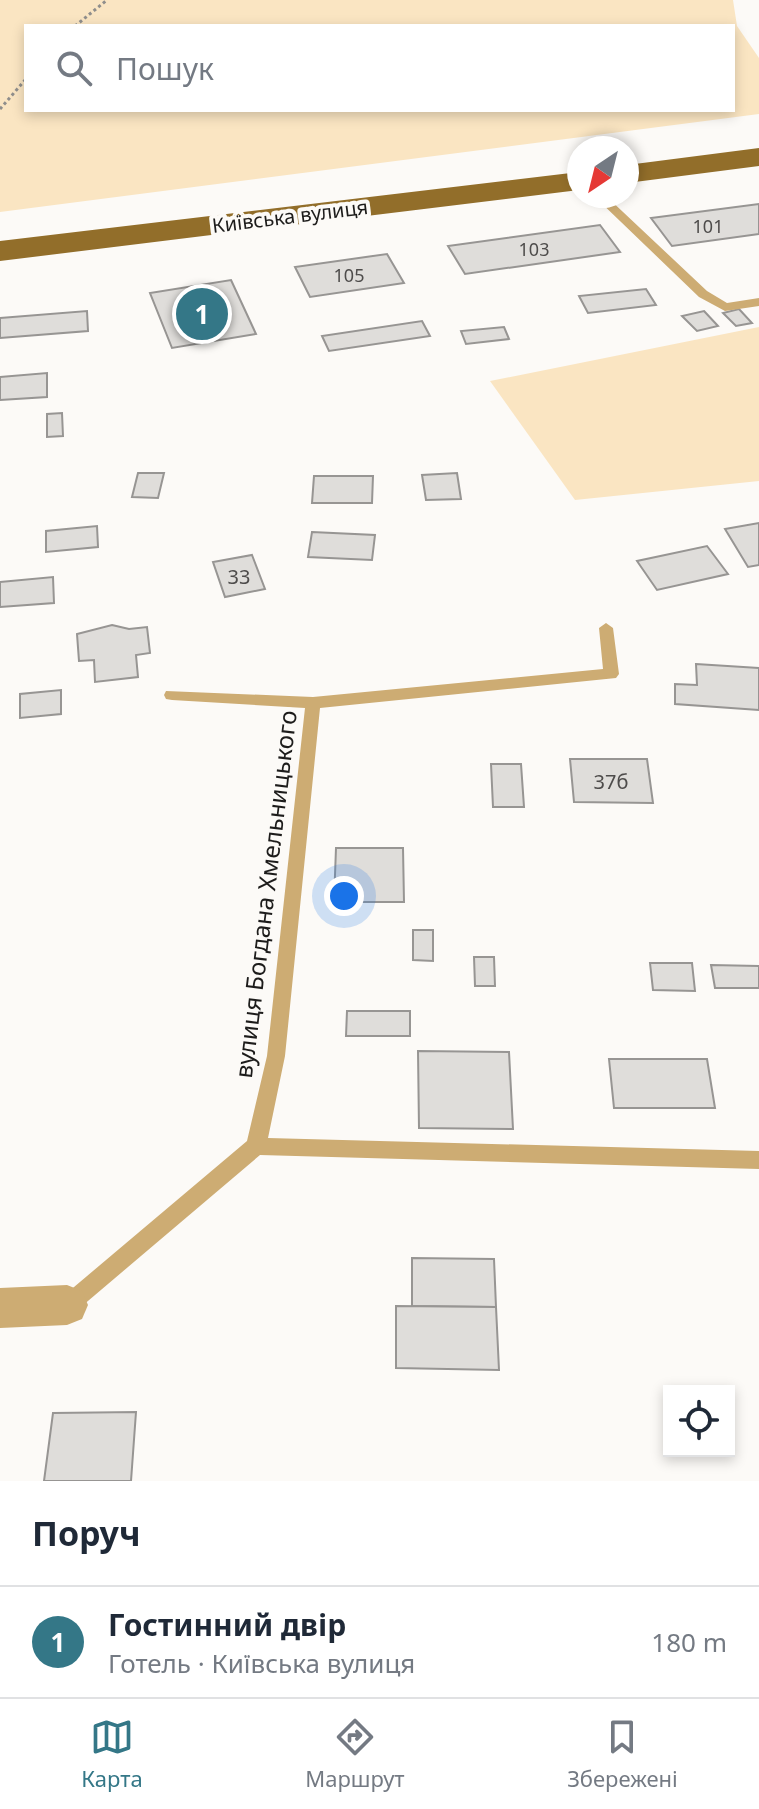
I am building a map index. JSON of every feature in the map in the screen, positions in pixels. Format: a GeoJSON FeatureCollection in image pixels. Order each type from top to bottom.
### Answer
{"type":"FeatureCollection","features":[{"type":"Feature","properties":{"kind":"main road"},"geometry":{"type":"LineString","coordinates":[[639,172],[759,157]]}},
{"type":"Feature","properties":{"kind":"main road","name":"Київська вулиця"},"geometry":{"type":"LineString","coordinates":[[0,251],[567,182]]}},
{"type":"Feature","properties":{"kind":"street"},"geometry":{"type":"LineString","coordinates":[[0,1308],[67,1305]]}},
{"type":"Feature","properties":{"kind":"lane"},"geometry":{"type":"LineString","coordinates":[[613,208],[703,294],[725,307],[759,302]]}},
{"type":"Feature","properties":{"kind":"lane","name":"вулиця Богдана Хмельницького"},"geometry":{"type":"LineString","coordinates":[[256,1146],[276,1056],[313,703],[611,674],[606,628]]}},
{"type":"Feature","properties":{"kind":"lane"},"geometry":{"type":"LineString","coordinates":[[172,695],[313,703]]}},
{"type":"Feature","properties":{"kind":"lane"},"geometry":{"type":"LineString","coordinates":[[67,1305],[256,1146],[759,1160]]}},
{"type":"Feature","properties":{"kind":"path"},"geometry":{"type":"LineString","coordinates":[[77,24],[107,0]]}},
{"type":"Feature","properties":{"kind":"path"},"geometry":{"type":"LineString","coordinates":[[0,109],[24,81]]}},
{"type":"Feature","properties":{"kind":"shaded area"},"geometry":{"type":"Polygon","coordinates":[[[0,0],[733,0],[737,26],[759,58],[759,114],[589,136],[567,136],[567,139],[0,212],[0,0]]]}},
{"type":"Feature","properties":{"kind":"shaded area"},"geometry":{"type":"Polygon","coordinates":[[[759,327],[759,481],[575,500],[490,381],[759,327]]]}},
{"type":"Feature","properties":{"kind":"building"},"geometry":{"type":"Polygon","coordinates":[[[759,204],[759,234],[672,246],[651,218],[759,204]]]}},
{"type":"Feature","properties":{"kind":"building"},"geometry":{"type":"Polygon","coordinates":[[[600,225],[620,252],[465,274],[448,246],[600,225]]]}},
{"type":"Feature","properties":{"kind":"building"},"geometry":{"type":"Polygon","coordinates":[[[387,254],[404,283],[310,297],[295,267],[387,254]]]}},
{"type":"Feature","properties":{"kind":"building"},"geometry":{"type":"Polygon","coordinates":[[[231,280],[256,334],[172,348],[150,293],[231,280]]]}},
{"type":"Feature","properties":{"kind":"building"},"geometry":{"type":"Polygon","coordinates":[[[646,289],[656,305],[588,313],[579,296],[646,289]]]}},
{"type":"Feature","properties":{"kind":"building"},"geometry":{"type":"Polygon","coordinates":[[[739,309],[752,323],[736,326],[723,313],[739,309]]]}},
{"type":"Feature","properties":{"kind":"building"},"geometry":{"type":"Polygon","coordinates":[[[87,311],[88,331],[0,338],[0,318],[87,311]]]}},
{"type":"Feature","properties":{"kind":"building"},"geometry":{"type":"Polygon","coordinates":[[[704,311],[718,326],[697,331],[682,316],[704,311]]]}},
{"type":"Feature","properties":{"kind":"building"},"geometry":{"type":"Polygon","coordinates":[[[422,321],[430,336],[329,351],[322,336],[422,321]]]}},
{"type":"Feature","properties":{"kind":"building"},"geometry":{"type":"Polygon","coordinates":[[[504,327],[509,339],[466,344],[461,331],[504,327]]]}},
{"type":"Feature","properties":{"kind":"building"},"geometry":{"type":"Polygon","coordinates":[[[47,373],[47,397],[0,400],[0,377],[47,373]]]}},
{"type":"Feature","properties":{"kind":"building"},"geometry":{"type":"Polygon","coordinates":[[[62,413],[63,436],[47,437],[47,414],[62,413]]]}},
{"type":"Feature","properties":{"kind":"building"},"geometry":{"type":"Polygon","coordinates":[[[138,473],[164,473],[158,498],[132,497],[138,473]]]}},
{"type":"Feature","properties":{"kind":"building"},"geometry":{"type":"Polygon","coordinates":[[[457,473],[461,499],[426,500],[422,475],[457,473]]]}},
{"type":"Feature","properties":{"kind":"building"},"geometry":{"type":"Polygon","coordinates":[[[314,476],[373,476],[372,503],[312,503],[314,476]]]}},
{"type":"Feature","properties":{"kind":"building"},"geometry":{"type":"Polygon","coordinates":[[[759,523],[759,565],[748,567],[725,529],[759,523]]]}},
{"type":"Feature","properties":{"kind":"building"},"geometry":{"type":"Polygon","coordinates":[[[97,526],[98,547],[46,552],[46,531],[97,526]]]}},
{"type":"Feature","properties":{"kind":"building"},"geometry":{"type":"Polygon","coordinates":[[[312,532],[375,535],[372,560],[308,557],[312,532]]]}},
{"type":"Feature","properties":{"kind":"building"},"geometry":{"type":"Polygon","coordinates":[[[707,546],[728,574],[657,590],[637,561],[707,546]]]}},
{"type":"Feature","properties":{"kind":"building"},"geometry":{"type":"Polygon","coordinates":[[[252,555],[265,589],[225,597],[213,562],[252,555]]]}},
{"type":"Feature","properties":{"kind":"building"},"geometry":{"type":"Polygon","coordinates":[[[53,577],[54,603],[0,607],[0,582],[53,577]]]}},
{"type":"Feature","properties":{"kind":"building"},"geometry":{"type":"Polygon","coordinates":[[[112,625],[129,629],[147,627],[150,653],[136,655],[138,677],[95,682],[94,660],[79,661],[77,634],[112,625]]]}},
{"type":"Feature","properties":{"kind":"building"},"geometry":{"type":"Polygon","coordinates":[[[696,664],[759,668],[759,710],[675,704],[675,684],[697,685],[696,664]]]}},
{"type":"Feature","properties":{"kind":"building"},"geometry":{"type":"Polygon","coordinates":[[[61,690],[61,714],[20,718],[20,694],[61,690]]]}},
{"type":"Feature","properties":{"kind":"building"},"geometry":{"type":"Polygon","coordinates":[[[570,759],[647,759],[653,803],[574,802],[570,759]]]}},
{"type":"Feature","properties":{"kind":"building"},"geometry":{"type":"Polygon","coordinates":[[[491,764],[521,764],[524,807],[493,807],[491,764]]]}},
{"type":"Feature","properties":{"kind":"building"},"geometry":{"type":"Polygon","coordinates":[[[336,848],[403,848],[404,902],[334,902],[336,848]]]}},
{"type":"Feature","properties":{"kind":"building"},"geometry":{"type":"Polygon","coordinates":[[[413,930],[433,930],[433,961],[413,960],[413,930]]]}},
{"type":"Feature","properties":{"kind":"building"},"geometry":{"type":"Polygon","coordinates":[[[474,957],[494,957],[495,986],[475,986],[474,957]]]}},
{"type":"Feature","properties":{"kind":"building"},"geometry":{"type":"Polygon","coordinates":[[[650,963],[692,963],[695,991],[653,990],[650,963]]]}},
{"type":"Feature","properties":{"kind":"building"},"geometry":{"type":"Polygon","coordinates":[[[711,965],[759,966],[759,988],[715,988],[711,965]]]}},
{"type":"Feature","properties":{"kind":"building"},"geometry":{"type":"Polygon","coordinates":[[[347,1011],[410,1011],[410,1036],[346,1036],[347,1011]]]}},
{"type":"Feature","properties":{"kind":"building"},"geometry":{"type":"Polygon","coordinates":[[[418,1051],[509,1052],[513,1129],[419,1128],[418,1051]]]}},
{"type":"Feature","properties":{"kind":"building"},"geometry":{"type":"Polygon","coordinates":[[[609,1059],[707,1059],[715,1108],[614,1108],[609,1059]]]}},
{"type":"Feature","properties":{"kind":"building"},"geometry":{"type":"Polygon","coordinates":[[[412,1258],[494,1259],[496,1307],[412,1306],[412,1258]]]}},
{"type":"Feature","properties":{"kind":"building"},"geometry":{"type":"Polygon","coordinates":[[[396,1306],[496,1307],[499,1370],[396,1368],[396,1306]]]}},
{"type":"Feature","properties":{"kind":"building"},"geometry":{"type":"Polygon","coordinates":[[[136,1412],[131,1481],[44,1481],[53,1413],[136,1412]]]}},
{"type":"Feature","properties":{"kind":"place","name":"Гостинний двір"},"geometry":{"type":"Point","coordinates":[202,314]}}]}
